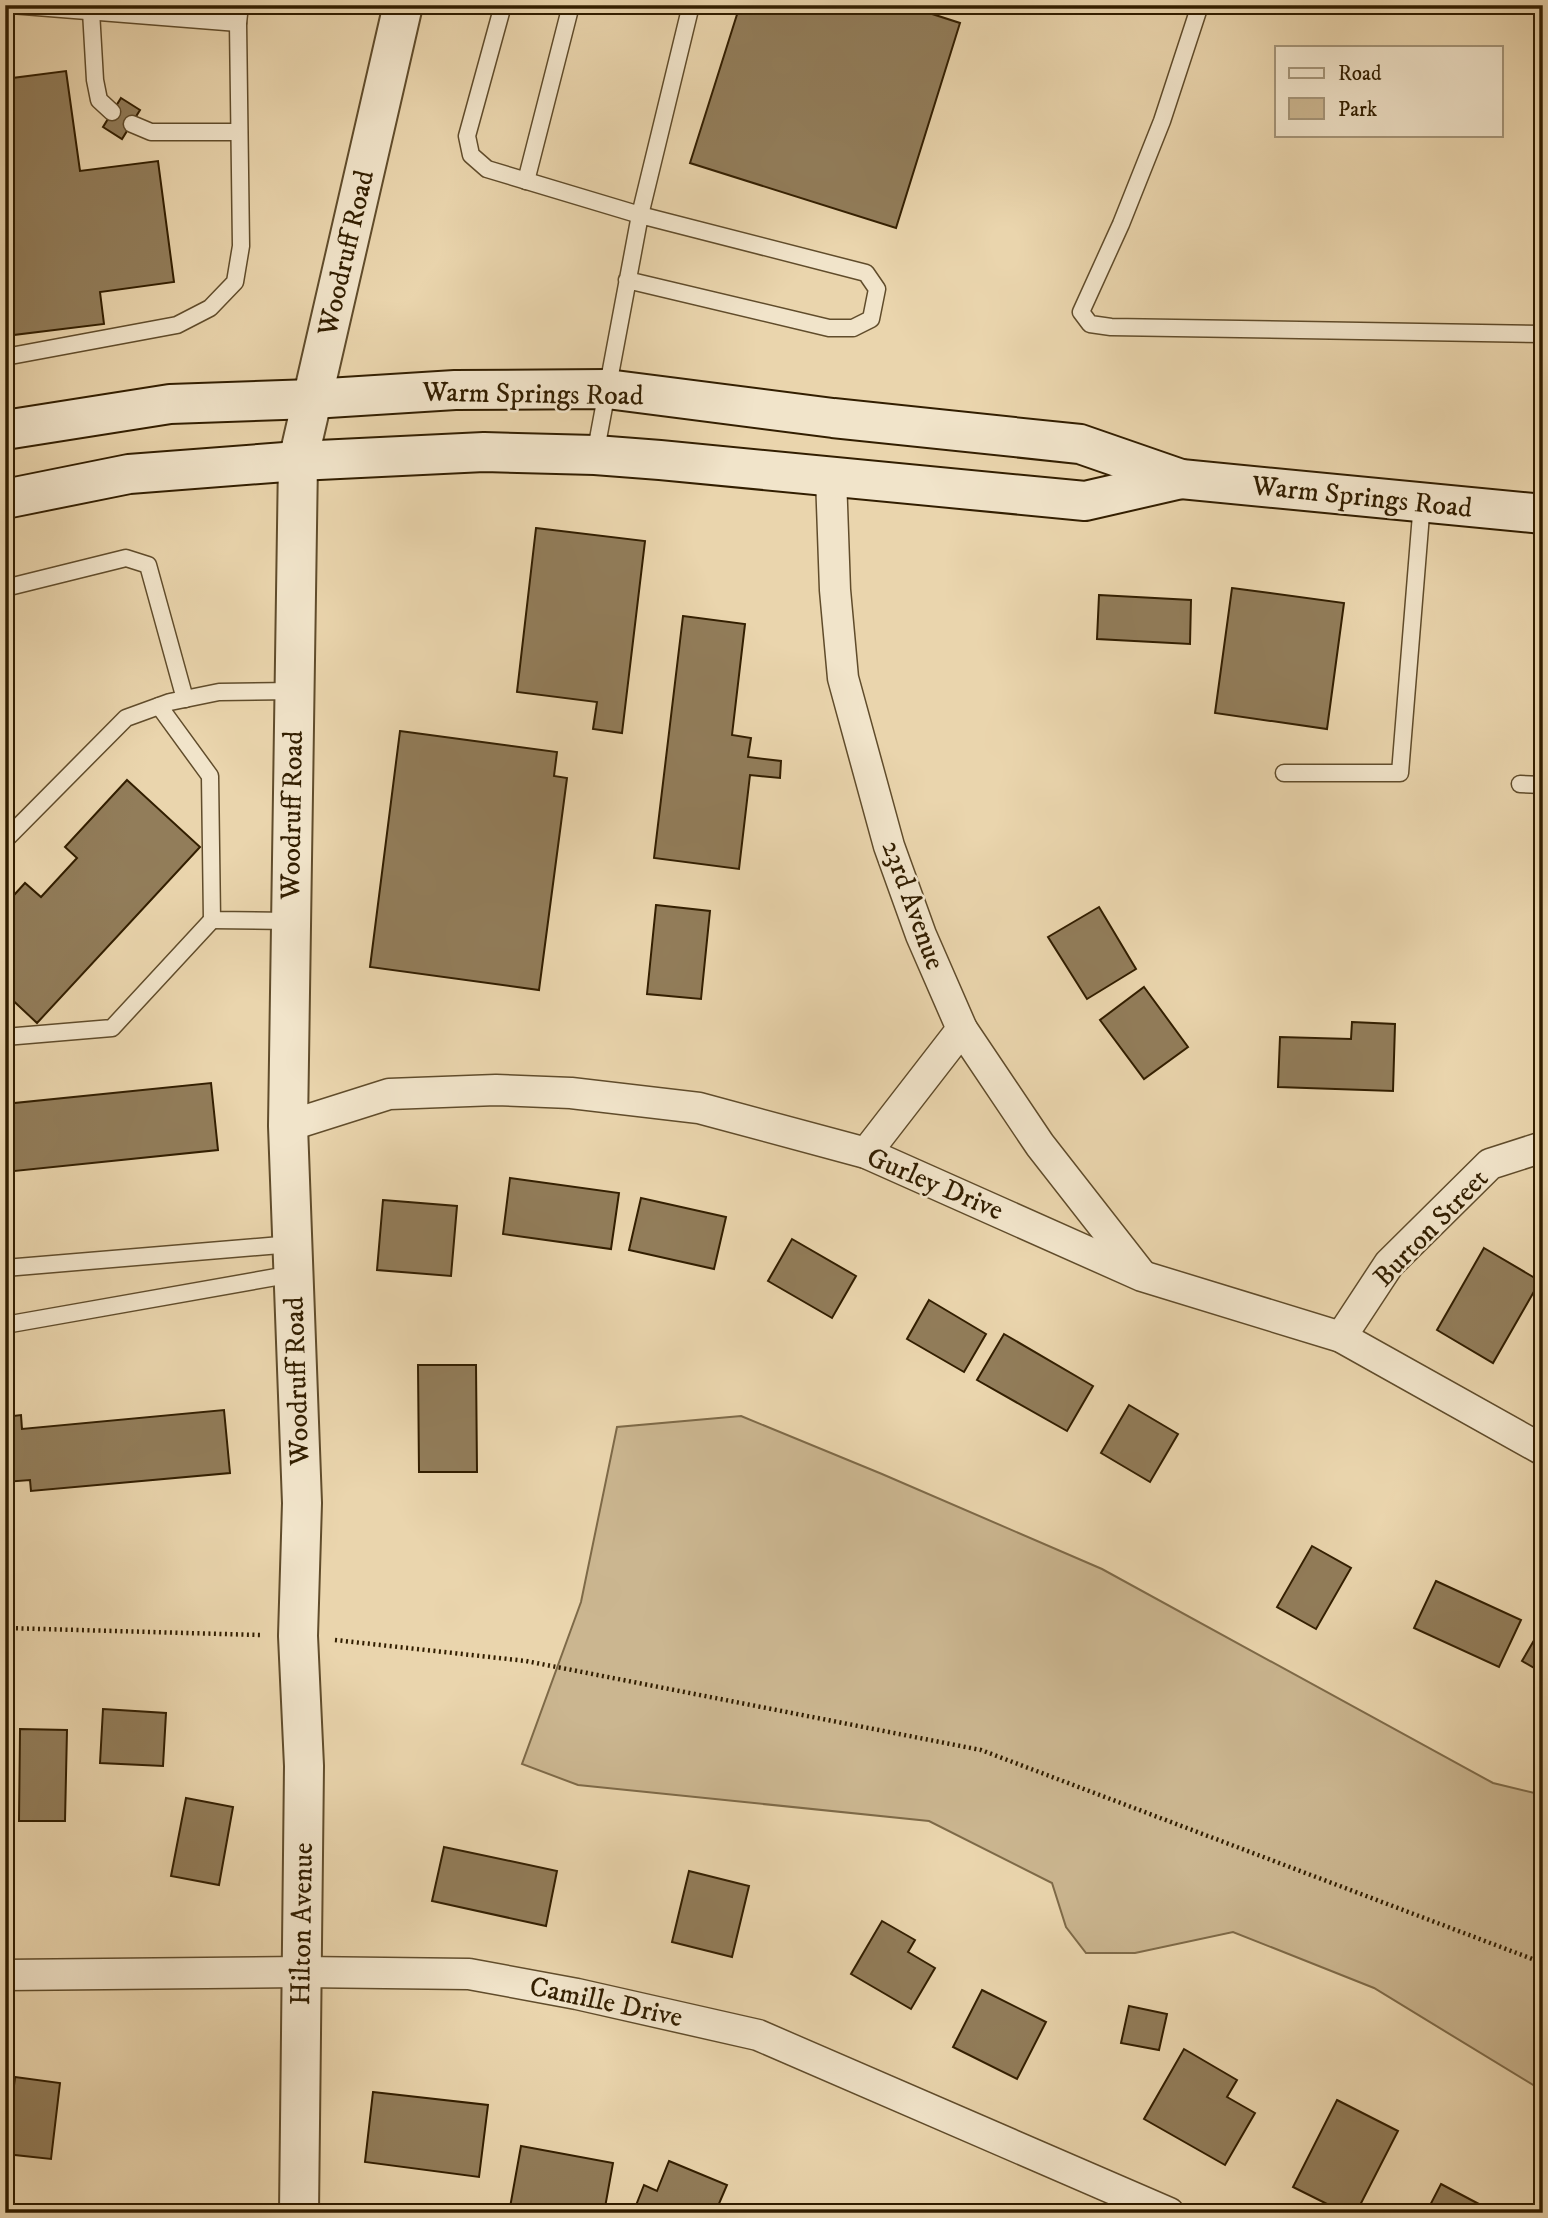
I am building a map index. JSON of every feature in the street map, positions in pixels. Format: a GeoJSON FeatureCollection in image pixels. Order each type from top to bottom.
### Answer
{"type":"FeatureCollection","features":[{"type":"Feature","properties":{"kind":"main road","name":"Woodruff Road"},"geometry":{"type":"LineString","coordinates":[[298,1636],[302,1503],[288,1126],[298,461],[403,5]]}},
{"type":"Feature","properties":{"kind":"main road","name":"Warm Springs Road"},"geometry":{"type":"LineString","coordinates":[[5,430],[170,404],[455,390],[607,389],[833,418],[1080,444],[1181,479],[1543,514]]}},
{"type":"Feature","properties":{"kind":"main road","name":"Warm Springs Road"},"geometry":{"type":"LineString","coordinates":[[5,499],[129,474],[298,461],[484,452],[595,455],[1085,501],[1181,479]]}},
{"type":"Feature","properties":{"kind":"main road","name":"Hilton Avenue"},"geometry":{"type":"LineString","coordinates":[[298,1636],[304,1766],[299,2213]]}},
{"type":"Feature","properties":{"kind":"street","name":"23rd Avenue"},"geometry":{"type":"LineString","coordinates":[[831,477],[835,590],[844,678],[889,846],[921,935],[962,1029],[1040,1145],[1142,1276]]}},
{"type":"Feature","properties":{"kind":"street"},"geometry":{"type":"LineString","coordinates":[[866,1153],[962,1029]]}},
{"type":"Feature","properties":{"kind":"street","name":"Gurley Drive"},"geometry":{"type":"LineString","coordinates":[[288,1126],[389,1094],[496,1090],[571,1093],[699,1108],[866,1153],[1142,1276],[1340,1337],[1543,1450]]}},
{"type":"Feature","properties":{"kind":"street","name":"Burton Street"},"geometry":{"type":"LineString","coordinates":[[1340,1337],[1388,1264],[1490,1164],[1543,1147]]}},
{"type":"Feature","properties":{"kind":"street","name":"Camille Drive"},"geometry":{"type":"LineString","coordinates":[[5,1975],[301,1972],[469,1974],[577,1994],[758,2035],[1169,2213]]}},
{"type":"Feature","properties":{"kind":"lane"},"geometry":{"type":"LineString","coordinates":[[11,5],[238,23]]}},
{"type":"Feature","properties":{"kind":"lane"},"geometry":{"type":"LineString","coordinates":[[5,357],[177,325],[210,308],[235,282],[242,246],[238,23],[240,5]]}},
{"type":"Feature","properties":{"kind":"lane"},"geometry":{"type":"LineString","coordinates":[[503,5],[467,136],[471,155],[487,169],[640,215],[866,273],[877,289],[871,320],[853,328],[829,328],[627,280]]}},
{"type":"Feature","properties":{"kind":"lane"},"geometry":{"type":"LineString","coordinates":[[526,181],[571,5]]}},
{"type":"Feature","properties":{"kind":"lane"},"geometry":{"type":"LineString","coordinates":[[595,455],[640,215],[691,5]]}},
{"type":"Feature","properties":{"kind":"lane"},"geometry":{"type":"LineString","coordinates":[[1200,5],[1162,121],[1121,224],[1081,313],[1090,324],[1111,327],[1543,334]]}},
{"type":"Feature","properties":{"kind":"lane"},"geometry":{"type":"LineString","coordinates":[[91,11],[95,80],[99,100],[113,112]]}},
{"type":"Feature","properties":{"kind":"lane"},"geometry":{"type":"LineString","coordinates":[[132,124],[151,132],[239,132]]}},
{"type":"Feature","properties":{"kind":"lane"},"geometry":{"type":"LineString","coordinates":[[1284,773],[1400,773],[1422,502]]}},
{"type":"Feature","properties":{"kind":"lane"},"geometry":{"type":"LineString","coordinates":[[5,588],[126,558],[148,565],[185,699]]}},
{"type":"Feature","properties":{"kind":"lane"},"geometry":{"type":"LineString","coordinates":[[7,836],[126,718],[159,706],[219,692],[294,691]]}},
{"type":"Feature","properties":{"kind":"lane"},"geometry":{"type":"LineString","coordinates":[[5,1037],[112,1028],[212,920],[211,776],[159,706]]}},
{"type":"Feature","properties":{"kind":"lane"},"geometry":{"type":"LineString","coordinates":[[1520,784],[1543,785]]}},
{"type":"Feature","properties":{"kind":"lane"},"geometry":{"type":"LineString","coordinates":[[212,920],[290,921]]}},
{"type":"Feature","properties":{"kind":"lane"},"geometry":{"type":"LineString","coordinates":[[5,1268],[293,1259]]}},
{"type":"Feature","properties":{"kind":"lane"},"geometry":{"type":"LineString","coordinates":[[5,1325],[293,1259]]}},
{"type":"Feature","properties":{"kind":"path"},"geometry":{"type":"LineString","coordinates":[[5,1629],[298,1636],[526,1661],[981,1750],[1543,1963]]}},
{"type":"Feature","properties":{"kind":"green space"},"geometry":{"type":"Polygon","coordinates":[[[741,1416],[1102,1569],[1493,1783],[1543,1795],[1543,2091],[1374,1988],[1233,1932],[1135,1953],[1086,1953],[1066,1927],[1052,1883],[929,1821],[578,1785],[522,1764],[581,1602],[617,1427],[741,1416]]]}},
{"type":"Feature","properties":{"kind":"building"},"geometry":{"type":"Polygon","coordinates":[[[740,5],[925,5],[923,11],[960,23],[896,228],[690,163],[740,5]]]}},
{"type":"Feature","properties":{"kind":"building"},"geometry":{"type":"Polygon","coordinates":[[[66,71],[80,171],[158,161],[174,282],[100,292],[104,324],[5,336],[5,79],[66,71]]]}},
{"type":"Feature","properties":{"kind":"building"},"geometry":{"type":"Polygon","coordinates":[[[121,98],[140,110],[122,139],[103,127],[121,98]]]}},
{"type":"Feature","properties":{"kind":"building"},"geometry":{"type":"Polygon","coordinates":[[[536,528],[645,541],[622,733],[593,729],[597,702],[517,692],[536,528]]]}},
{"type":"Feature","properties":{"kind":"building"},"geometry":{"type":"Polygon","coordinates":[[[1232,588],[1344,603],[1327,729],[1215,713],[1232,588]]]}},
{"type":"Feature","properties":{"kind":"building"},"geometry":{"type":"Polygon","coordinates":[[[1099,595],[1191,600],[1190,644],[1097,639],[1099,595]]]}},
{"type":"Feature","properties":{"kind":"building"},"geometry":{"type":"Polygon","coordinates":[[[683,616],[745,624],[732,735],[751,738],[748,757],[781,761],[780,778],[750,775],[739,869],[654,858],[683,616]]]}},
{"type":"Feature","properties":{"kind":"building"},"geometry":{"type":"Polygon","coordinates":[[[400,731],[557,752],[554,776],[567,778],[539,990],[370,967],[400,731]]]}},
{"type":"Feature","properties":{"kind":"building"},"geometry":{"type":"Polygon","coordinates":[[[127,780],[200,847],[37,1023],[5,993],[5,905],[25,883],[41,897],[77,858],[65,847],[127,780]]]}},
{"type":"Feature","properties":{"kind":"building"},"geometry":{"type":"Polygon","coordinates":[[[656,905],[710,911],[701,999],[647,994],[656,905]]]}},
{"type":"Feature","properties":{"kind":"building"},"geometry":{"type":"Polygon","coordinates":[[[1099,907],[1136,969],[1087,999],[1048,937],[1099,907]]]}},
{"type":"Feature","properties":{"kind":"building"},"geometry":{"type":"Polygon","coordinates":[[[1144,987],[1188,1047],[1144,1079],[1100,1020],[1144,987]]]}},
{"type":"Feature","properties":{"kind":"building"},"geometry":{"type":"Polygon","coordinates":[[[1352,1022],[1395,1024],[1393,1091],[1278,1087],[1280,1037],[1351,1039],[1352,1022]]]}},
{"type":"Feature","properties":{"kind":"building"},"geometry":{"type":"Polygon","coordinates":[[[211,1083],[218,1150],[5,1172],[5,1104],[211,1083]]]}},
{"type":"Feature","properties":{"kind":"building"},"geometry":{"type":"Polygon","coordinates":[[[510,1178],[619,1193],[611,1249],[503,1234],[510,1178]]]}},
{"type":"Feature","properties":{"kind":"building"},"geometry":{"type":"Polygon","coordinates":[[[641,1198],[726,1217],[714,1269],[629,1250],[641,1198]]]}},
{"type":"Feature","properties":{"kind":"building"},"geometry":{"type":"Polygon","coordinates":[[[383,1200],[457,1206],[451,1276],[377,1270],[383,1200]]]}},
{"type":"Feature","properties":{"kind":"building"},"geometry":{"type":"Polygon","coordinates":[[[792,1239],[856,1276],[832,1318],[768,1281],[792,1239]]]}},
{"type":"Feature","properties":{"kind":"building"},"geometry":{"type":"Polygon","coordinates":[[[1484,1248],[1540,1281],[1493,1363],[1437,1330],[1484,1248]]]}},
{"type":"Feature","properties":{"kind":"building"},"geometry":{"type":"Polygon","coordinates":[[[929,1300],[986,1334],[964,1372],[907,1339],[929,1300]]]}},
{"type":"Feature","properties":{"kind":"building"},"geometry":{"type":"Polygon","coordinates":[[[1004,1334],[1093,1386],[1067,1431],[977,1380],[1004,1334]]]}},
{"type":"Feature","properties":{"kind":"building"},"geometry":{"type":"Polygon","coordinates":[[[418,1365],[476,1365],[477,1472],[419,1472],[418,1365]]]}},
{"type":"Feature","properties":{"kind":"building"},"geometry":{"type":"Polygon","coordinates":[[[1129,1405],[1178,1434],[1150,1482],[1101,1453],[1129,1405]]]}},
{"type":"Feature","properties":{"kind":"building"},"geometry":{"type":"Polygon","coordinates":[[[224,1410],[230,1473],[31,1491],[30,1480],[5,1482],[5,1417],[21,1415],[22,1429],[224,1410]]]}},
{"type":"Feature","properties":{"kind":"building"},"geometry":{"type":"Polygon","coordinates":[[[1312,1546],[1351,1568],[1316,1629],[1277,1607],[1312,1546]]]}},
{"type":"Feature","properties":{"kind":"building"},"geometry":{"type":"Polygon","coordinates":[[[1436,1581],[1521,1620],[1499,1667],[1414,1628],[1436,1581]]]}},
{"type":"Feature","properties":{"kind":"building"},"geometry":{"type":"Polygon","coordinates":[[[1543,1625],[1543,1673],[1522,1661],[1543,1625]]]}},
{"type":"Feature","properties":{"kind":"building"},"geometry":{"type":"Polygon","coordinates":[[[103,1709],[166,1713],[163,1766],[100,1763],[103,1709]]]}},
{"type":"Feature","properties":{"kind":"building"},"geometry":{"type":"Polygon","coordinates":[[[20,1729],[67,1730],[65,1821],[19,1821],[20,1729]]]}},
{"type":"Feature","properties":{"kind":"building"},"geometry":{"type":"Polygon","coordinates":[[[186,1798],[233,1807],[219,1885],[171,1876],[186,1798]]]}},
{"type":"Feature","properties":{"kind":"building"},"geometry":{"type":"Polygon","coordinates":[[[444,1847],[557,1871],[546,1926],[432,1901],[444,1847]]]}},
{"type":"Feature","properties":{"kind":"building"},"geometry":{"type":"Polygon","coordinates":[[[689,1871],[749,1886],[732,1957],[672,1942],[689,1871]]]}},
{"type":"Feature","properties":{"kind":"building"},"geometry":{"type":"Polygon","coordinates":[[[882,1921],[915,1940],[908,1952],[935,1968],[911,2009],[851,1974],[882,1921]]]}},
{"type":"Feature","properties":{"kind":"building"},"geometry":{"type":"Polygon","coordinates":[[[982,1990],[1046,2022],[1017,2079],[953,2047],[982,1990]]]}},
{"type":"Feature","properties":{"kind":"building"},"geometry":{"type":"Polygon","coordinates":[[[1129,2006],[1167,2014],[1159,2050],[1121,2043],[1129,2006]]]}},
{"type":"Feature","properties":{"kind":"building"},"geometry":{"type":"Polygon","coordinates":[[[1184,2049],[1237,2080],[1227,2097],[1255,2113],[1225,2165],[1144,2119],[1184,2049]]]}},
{"type":"Feature","properties":{"kind":"building"},"geometry":{"type":"Polygon","coordinates":[[[15,2077],[60,2083],[51,2159],[6,2154],[15,2077]]]}},
{"type":"Feature","properties":{"kind":"building"},"geometry":{"type":"Polygon","coordinates":[[[373,2092],[488,2105],[479,2177],[365,2162],[373,2092]]]}},
{"type":"Feature","properties":{"kind":"building"},"geometry":{"type":"Polygon","coordinates":[[[1337,2100],[1398,2131],[1356,2213],[1345,2213],[1293,2187],[1337,2100]]]}},
{"type":"Feature","properties":{"kind":"building"},"geometry":{"type":"Polygon","coordinates":[[[521,2146],[613,2163],[604,2213],[509,2213],[521,2146]]]}},
{"type":"Feature","properties":{"kind":"building"},"geometry":{"type":"Polygon","coordinates":[[[669,2161],[727,2185],[715,2213],[633,2213],[644,2185],[657,2191],[669,2161]]]}},
{"type":"Feature","properties":{"kind":"building"},"geometry":{"type":"Polygon","coordinates":[[[1441,2184],[1496,2213],[1426,2213],[1441,2184]]]}}]}
